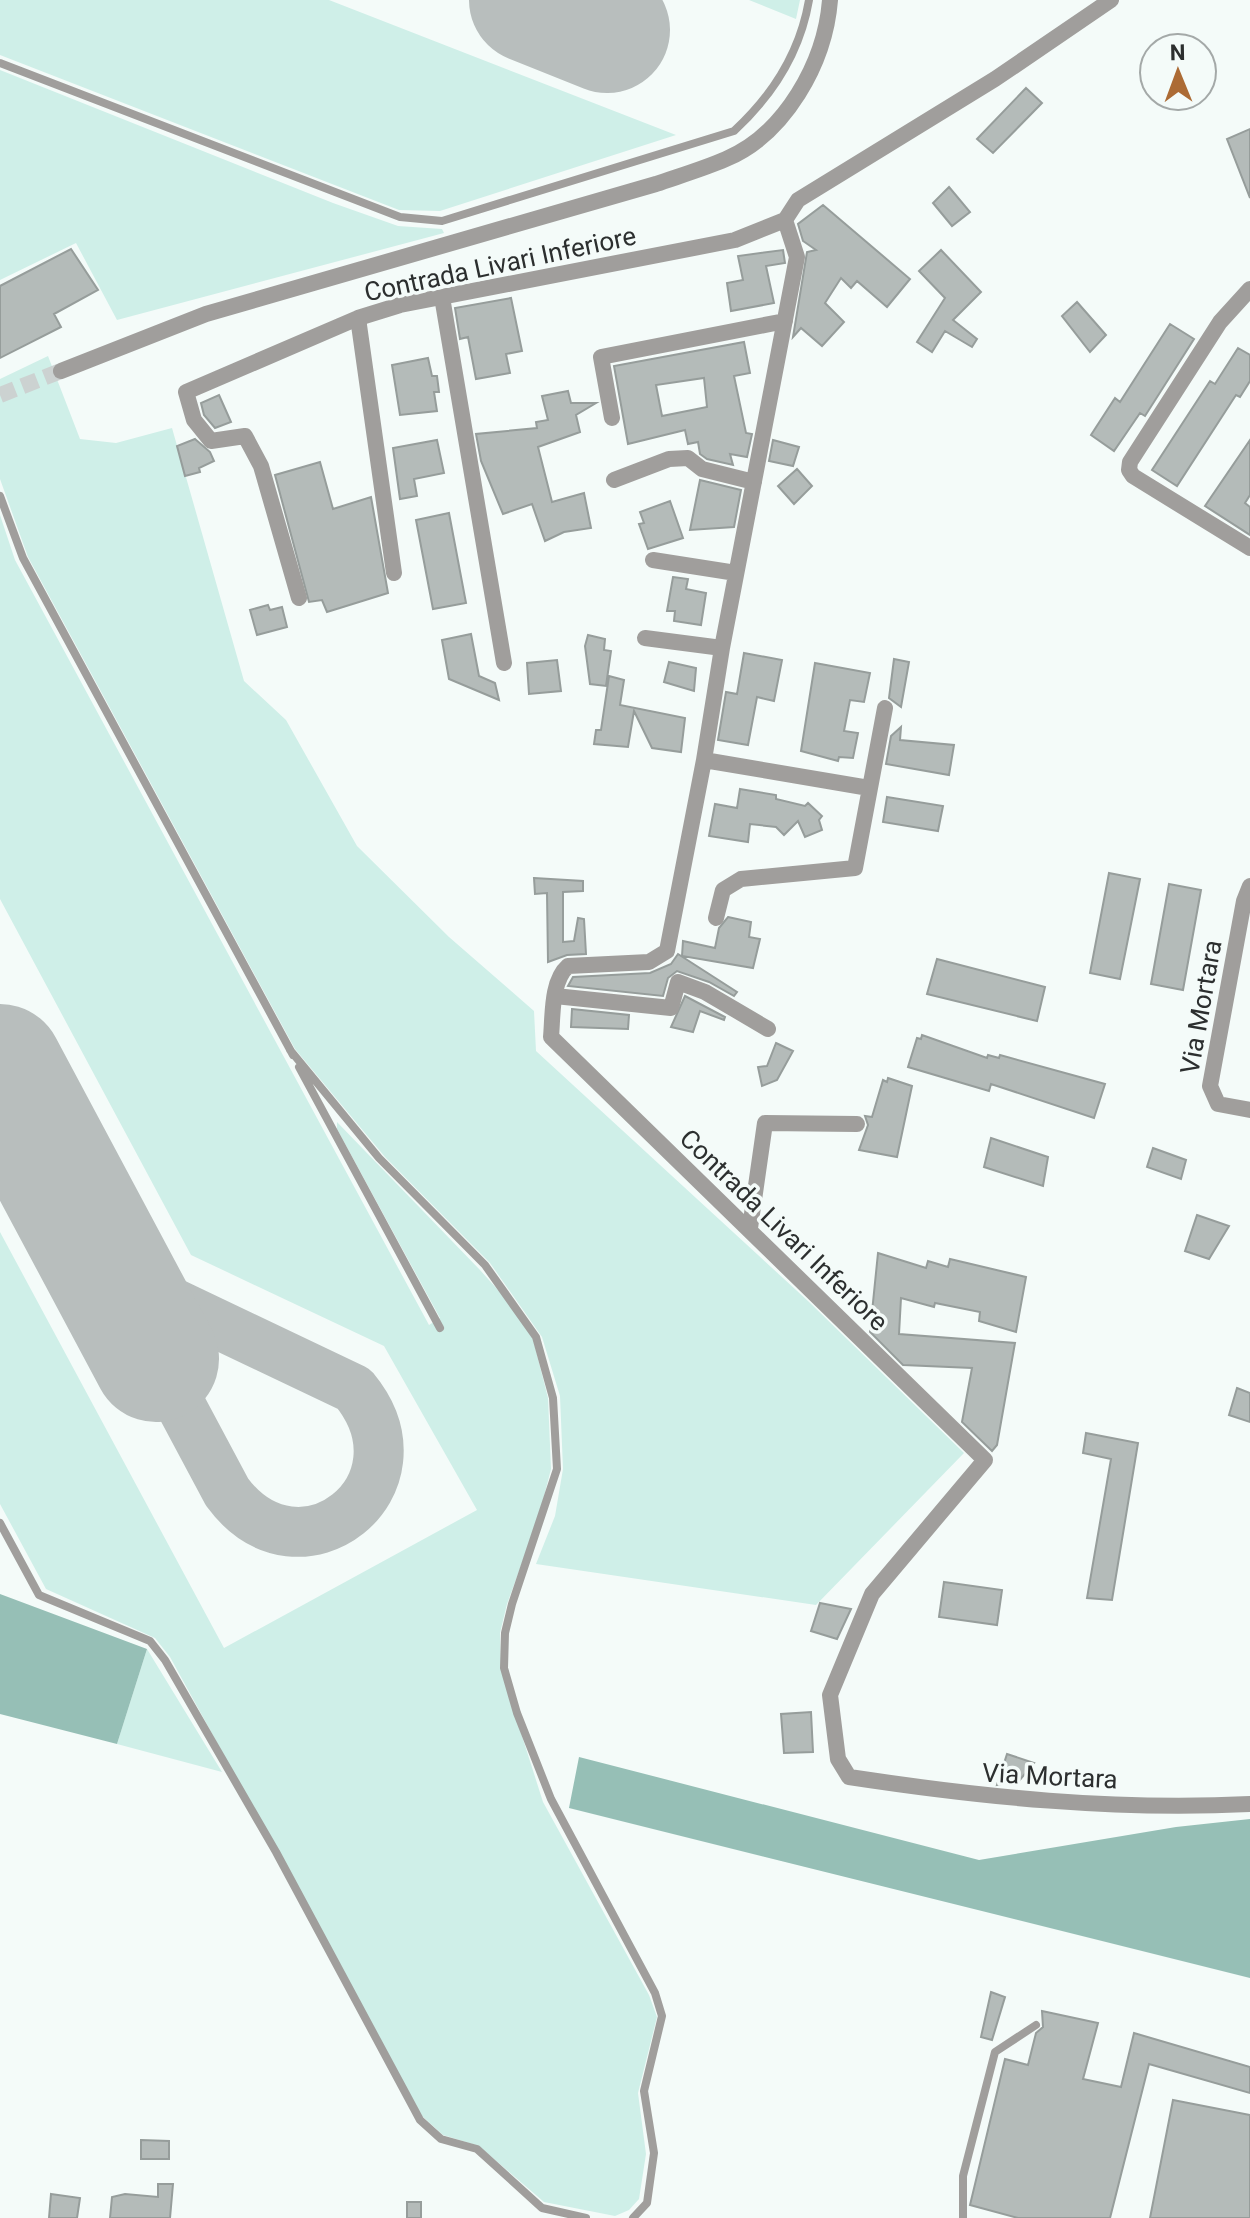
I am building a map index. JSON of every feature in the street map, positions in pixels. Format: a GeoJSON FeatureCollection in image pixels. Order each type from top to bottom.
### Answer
{"type":"FeatureCollection","features":[{"type":"Feature","properties":{"kind":"street"},"geometry":{"type":"LineString","coordinates":[[61,371],[206,314],[656,184],[728,159],[767,134],[794,99],[819,52],[830,0]]}},
{"type":"Feature","properties":{"kind":"street","name":"Contrada Livari Inferiore"},"geometry":{"type":"LineString","coordinates":[[299,598],[261,466],[245,436],[211,441],[194,420],[186,392],[358,318],[442,297],[735,240],[785,220],[798,200],[995,79],[1111,0]]}},
{"type":"Feature","properties":{"kind":"street","name":"Contrada Livari Inferiore"},"geometry":{"type":"LineString","coordinates":[[785,220],[797,257],[667,951],[649,962],[568,966],[561,972],[555,996],[551,1037],[985,1460],[872,1594],[830,1695],[838,1759],[849,1777]]}},
{"type":"Feature","properties":{"kind":"street"},"geometry":{"type":"LineString","coordinates":[[1250,289],[1220,322],[1130,462],[1129,470],[1133,476],[1250,548]]}},
{"type":"Feature","properties":{"kind":"street"},"geometry":{"type":"LineString","coordinates":[[442,297],[504,663]]}},
{"type":"Feature","properties":{"kind":"street"},"geometry":{"type":"LineString","coordinates":[[358,318],[394,573]]}},
{"type":"Feature","properties":{"kind":"street"},"geometry":{"type":"LineString","coordinates":[[612,418],[601,357],[785,321]]}},
{"type":"Feature","properties":{"kind":"street"},"geometry":{"type":"LineString","coordinates":[[614,480],[669,459],[688,458],[702,469],[754,482]]}},
{"type":"Feature","properties":{"kind":"street"},"geometry":{"type":"LineString","coordinates":[[653,560],[736,573]]}},
{"type":"Feature","properties":{"kind":"street"},"geometry":{"type":"LineString","coordinates":[[645,638],[722,648]]}},
{"type":"Feature","properties":{"kind":"street"},"geometry":{"type":"LineString","coordinates":[[716,918],[723,890],[741,879],[855,868],[885,708]]}},
{"type":"Feature","properties":{"kind":"street"},"geometry":{"type":"LineString","coordinates":[[704,760],[869,788]]}},
{"type":"Feature","properties":{"kind":"street","name":"Via Mortara"},"geometry":{"type":"LineString","coordinates":[[1250,886],[1244,901],[1210,1086],[1218,1104],[1250,1110]]}},
{"type":"Feature","properties":{"kind":"street"},"geometry":{"type":"LineString","coordinates":[[555,996],[671,1008],[678,982],[705,992],[768,1029]]}},
{"type":"Feature","properties":{"kind":"street"},"geometry":{"type":"LineString","coordinates":[[750,1228],[765,1123],[857,1124]]}},
{"type":"Feature","properties":{"kind":"street","name":"Via Mortara"},"geometry":{"type":"LineString","coordinates":[[849,1777],[969,1795],[1183,1808],[1250,1804]]}},
{"type":"Feature","properties":{"kind":"lane"},"geometry":{"type":"LineString","coordinates":[[0,63],[400,217],[442,221],[734,131],[757,110],[783,73],[803,31],[809,0]]}},
{"type":"Feature","properties":{"kind":"lane"},"geometry":{"type":"LineString","coordinates":[[0,496],[23,558],[440,1328]]}},
{"type":"Feature","properties":{"kind":"lane"},"geometry":{"type":"LineString","coordinates":[[290,1050],[379,1158],[485,1265],[536,1337],[553,1398],[557,1469],[512,1604],[505,1633],[504,1668],[517,1713],[551,1799],[655,1993],[662,2016],[644,2091],[654,2153],[647,2203],[633,2218]]}},
{"type":"Feature","properties":{"kind":"lane"},"geometry":{"type":"LineString","coordinates":[[0,1523],[39,1595],[150,1641],[165,1660],[276,1852],[420,2120],[441,2139],[477,2149],[542,2208],[586,2218]]}},
{"type":"Feature","properties":{"kind":"lane"},"geometry":{"type":"LineString","coordinates":[[963,2218],[963,2176],[995,2052],[1036,2025]]}},
{"type":"Feature","properties":{"kind":"shaded area"},"geometry":{"type":"Polygon","coordinates":[[[0,0],[329,0],[676,135],[440,211],[399,210],[0,55],[0,0]]]}},
{"type":"Feature","properties":{"kind":"shaded area"},"geometry":{"type":"Polygon","coordinates":[[[749,0],[800,0],[796,19],[749,0]]]}},
{"type":"Feature","properties":{"kind":"shaded area"},"geometry":{"type":"Polygon","coordinates":[[[0,70],[333,203],[398,226],[442,229],[444,233],[117,320],[76,243],[0,280],[0,70]]]}},
{"type":"Feature","properties":{"kind":"shaded area"},"geometry":{"type":"Polygon","coordinates":[[[48,356],[80,439],[116,443],[172,428],[244,681],[286,720],[357,846],[449,937],[534,1011],[536,1051],[808,1301],[964,1453],[816,1605],[536,1564],[555,1516],[563,1469],[560,1396],[542,1337],[490,1263],[385,1157],[295,1049],[28,557],[0,479],[0,379],[48,356]]]}},
{"type":"Feature","properties":{"kind":"shaded area"},"geometry":{"type":"Polygon","coordinates":[[[0,515],[15,560],[429,1325],[440,1318],[337,1129],[337,1122],[480,1270],[515,1309],[533,1339],[548,1398],[551,1469],[539,1516],[507,1604],[500,1633],[501,1670],[543,1802],[649,1995],[657,2017],[638,2093],[646,2154],[639,2199],[629,2210],[615,2216],[544,2202],[479,2146],[443,2135],[422,2116],[170,1657],[155,1638],[46,1589],[0,1504],[0,1232],[224,1648],[477,1510],[384,1346],[191,1255],[0,899],[0,515]]]}},
{"type":"Feature","properties":{"kind":"shaded area"},"geometry":{"type":"Polygon","coordinates":[[[0,1594],[147,1649],[117,1744],[0,1714],[0,1594]]]}},
{"type":"Feature","properties":{"kind":"shaded area"},"geometry":{"type":"Polygon","coordinates":[[[147,1649],[222,1772],[117,1744],[147,1649]]]}},
{"type":"Feature","properties":{"kind":"shaded area"},"geometry":{"type":"Polygon","coordinates":[[[579,1757],[979,1860],[1176,1827],[1250,1819],[1250,1978],[569,1808],[579,1757]]]}},
{"type":"Feature","properties":{"kind":"building"},"geometry":{"type":"Polygon","coordinates":[[[1026,88],[1042,103],[993,153],[977,139],[1026,88]]]}},
{"type":"Feature","properties":{"kind":"building"},"geometry":{"type":"Polygon","coordinates":[[[1250,129],[1250,198],[1227,139],[1250,129]]]}},
{"type":"Feature","properties":{"kind":"building"},"geometry":{"type":"Polygon","coordinates":[[[949,187],[970,212],[952,226],[933,203],[949,187]]]}},
{"type":"Feature","properties":{"kind":"building"},"geometry":{"type":"Polygon","coordinates":[[[823,205],[910,279],[887,307],[857,281],[851,288],[841,278],[825,303],[844,322],[822,346],[801,328],[793,337],[807,252],[816,250],[803,241],[798,224],[823,205]]]}},
{"type":"Feature","properties":{"kind":"building"},"geometry":{"type":"Polygon","coordinates":[[[71,249],[98,290],[54,314],[61,327],[0,358],[0,286],[71,249]]]}},
{"type":"Feature","properties":{"kind":"building"},"geometry":{"type":"Polygon","coordinates":[[[783,250],[785,263],[766,266],[774,303],[731,311],[727,283],[743,280],[738,256],[783,250]]]}},
{"type":"Feature","properties":{"kind":"building"},"geometry":{"type":"Polygon","coordinates":[[[941,250],[981,292],[953,320],[977,339],[972,347],[945,331],[932,352],[917,342],[945,298],[919,271],[941,250]]]}},
{"type":"Feature","properties":{"kind":"building"},"geometry":{"type":"Polygon","coordinates":[[[511,298],[522,351],[506,354],[510,373],[476,379],[468,337],[460,339],[455,308],[511,298]]]}},
{"type":"Feature","properties":{"kind":"building"},"geometry":{"type":"Polygon","coordinates":[[[1077,302],[1106,335],[1090,352],[1062,316],[1077,302]]]}},
{"type":"Feature","properties":{"kind":"building"},"geometry":{"type":"Polygon","coordinates":[[[1170,324],[1194,339],[1145,416],[1140,413],[1114,451],[1091,435],[1115,398],[1120,402],[1170,324]]]}},
{"type":"Feature","properties":{"kind":"building"},"geometry":{"type":"Polygon","coordinates":[[[744,342],[750,373],[734,376],[746,433],[752,434],[747,457],[730,454],[733,465],[707,459],[700,454],[698,442],[688,444],[685,430],[628,444],[614,366],[744,342]],[[704,378],[656,385],[662,416],[707,407],[704,378]]]}},
{"type":"Feature","properties":{"kind":"building"},"geometry":{"type":"Polygon","coordinates":[[[1238,348],[1250,355],[1250,381],[1240,397],[1236,395],[1177,486],[1152,470],[1210,381],[1215,384],[1238,348]]]}},
{"type":"Feature","properties":{"kind":"building"},"geometry":{"type":"Polygon","coordinates":[[[428,358],[432,376],[437,376],[439,392],[434,392],[437,411],[400,415],[392,365],[428,358]]]}},
{"type":"Feature","properties":{"kind":"building"},"geometry":{"type":"Polygon","coordinates":[[[568,391],[571,403],[596,403],[576,415],[580,432],[538,447],[552,502],[584,493],[591,528],[564,532],[545,541],[532,504],[503,514],[481,461],[476,434],[537,428],[536,422],[548,420],[542,396],[568,391]]]}},
{"type":"Feature","properties":{"kind":"building"},"geometry":{"type":"Polygon","coordinates":[[[219,395],[231,422],[215,428],[204,415],[201,403],[219,395]]]}},
{"type":"Feature","properties":{"kind":"building"},"geometry":{"type":"Polygon","coordinates":[[[195,439],[210,452],[214,461],[199,468],[200,472],[185,476],[177,446],[195,439]]]}},
{"type":"Feature","properties":{"kind":"building"},"geometry":{"type":"Polygon","coordinates":[[[437,440],[444,473],[414,479],[417,496],[400,499],[393,448],[437,440]]]}},
{"type":"Feature","properties":{"kind":"building"},"geometry":{"type":"Polygon","coordinates":[[[773,440],[799,447],[793,466],[769,461],[773,440]]]}},
{"type":"Feature","properties":{"kind":"building"},"geometry":{"type":"Polygon","coordinates":[[[1250,440],[1250,495],[1245,503],[1250,507],[1250,535],[1205,506],[1250,440]]]}},
{"type":"Feature","properties":{"kind":"building"},"geometry":{"type":"Polygon","coordinates":[[[320,462],[333,509],[371,497],[388,593],[327,612],[322,600],[309,602],[275,475],[320,462]]]}},
{"type":"Feature","properties":{"kind":"building"},"geometry":{"type":"Polygon","coordinates":[[[797,469],[812,486],[794,504],[778,486],[797,469]]]}},
{"type":"Feature","properties":{"kind":"building"},"geometry":{"type":"Polygon","coordinates":[[[700,480],[741,490],[734,527],[690,530],[700,480]]]}},
{"type":"Feature","properties":{"kind":"building"},"geometry":{"type":"Polygon","coordinates":[[[670,501],[683,538],[648,549],[639,524],[644,523],[640,512],[670,501]]]}},
{"type":"Feature","properties":{"kind":"building"},"geometry":{"type":"Polygon","coordinates":[[[449,513],[466,603],[433,609],[416,520],[449,513]]]}},
{"type":"Feature","properties":{"kind":"building"},"geometry":{"type":"Polygon","coordinates":[[[673,577],[688,579],[686,589],[706,593],[701,625],[674,621],[675,611],[667,611],[673,577]]]}},
{"type":"Feature","properties":{"kind":"building"},"geometry":{"type":"Polygon","coordinates":[[[268,605],[270,610],[282,607],[287,627],[257,635],[250,610],[268,605]]]}},
{"type":"Feature","properties":{"kind":"building"},"geometry":{"type":"Polygon","coordinates":[[[471,634],[479,676],[495,683],[499,700],[449,679],[442,640],[471,634]]]}},
{"type":"Feature","properties":{"kind":"building"},"geometry":{"type":"Polygon","coordinates":[[[588,635],[605,639],[604,650],[611,651],[606,686],[590,684],[585,646],[588,635]]]}},
{"type":"Feature","properties":{"kind":"building"},"geometry":{"type":"Polygon","coordinates":[[[744,653],[782,660],[774,701],[757,697],[748,745],[718,740],[726,692],[737,694],[744,653]]]}},
{"type":"Feature","properties":{"kind":"building"},"geometry":{"type":"Polygon","coordinates":[[[894,659],[909,662],[901,707],[889,698],[894,659]]]}},
{"type":"Feature","properties":{"kind":"building"},"geometry":{"type":"Polygon","coordinates":[[[557,660],[561,691],[529,694],[527,663],[557,660]]]}},
{"type":"Feature","properties":{"kind":"building"},"geometry":{"type":"Polygon","coordinates":[[[669,662],[696,668],[694,691],[664,682],[669,662]]]}},
{"type":"Feature","properties":{"kind":"building"},"geometry":{"type":"Polygon","coordinates":[[[815,663],[870,673],[864,702],[850,700],[844,731],[858,733],[853,758],[839,757],[838,761],[801,751],[815,663]]]}},
{"type":"Feature","properties":{"kind":"building"},"geometry":{"type":"Polygon","coordinates":[[[609,676],[624,680],[620,705],[685,718],[681,752],[652,748],[634,711],[628,747],[594,744],[596,730],[601,730],[609,676]]]}},
{"type":"Feature","properties":{"kind":"building"},"geometry":{"type":"Polygon","coordinates":[[[901,727],[900,740],[954,745],[949,775],[886,764],[891,736],[901,727]]]}},
{"type":"Feature","properties":{"kind":"building"},"geometry":{"type":"Polygon","coordinates":[[[740,789],[776,795],[776,799],[805,806],[808,803],[822,816],[819,820],[822,830],[805,837],[798,821],[784,835],[776,827],[750,824],[748,842],[709,836],[715,804],[737,808],[740,789]]]}},
{"type":"Feature","properties":{"kind":"building"},"geometry":{"type":"Polygon","coordinates":[[[887,797],[943,806],[938,831],[883,822],[887,797]]]}},
{"type":"Feature","properties":{"kind":"building"},"geometry":{"type":"Polygon","coordinates":[[[1109,873],[1140,879],[1120,979],[1090,973],[1109,873]]]}},
{"type":"Feature","properties":{"kind":"building"},"geometry":{"type":"Polygon","coordinates":[[[534,878],[583,881],[583,891],[563,892],[563,942],[574,941],[578,918],[584,919],[586,954],[567,955],[548,962],[547,893],[535,894],[534,878]]]}},
{"type":"Feature","properties":{"kind":"building"},"geometry":{"type":"Polygon","coordinates":[[[1169,884],[1201,890],[1183,990],[1151,984],[1169,884]]]}},
{"type":"Feature","properties":{"kind":"building"},"geometry":{"type":"Polygon","coordinates":[[[728,917],[751,922],[749,937],[760,939],[753,968],[682,956],[683,941],[715,948],[719,928],[728,917]]]}},
{"type":"Feature","properties":{"kind":"building"},"geometry":{"type":"Polygon","coordinates":[[[678,954],[737,992],[734,996],[709,982],[677,971],[668,978],[663,996],[568,986],[573,977],[650,973],[671,964],[678,954]]]}},
{"type":"Feature","properties":{"kind":"building"},"geometry":{"type":"Polygon","coordinates":[[[937,959],[1045,987],[1037,1021],[927,994],[937,959]]]}},
{"type":"Feature","properties":{"kind":"building"},"geometry":{"type":"Polygon","coordinates":[[[685,996],[725,1017],[724,1020],[700,1011],[693,1032],[671,1027],[685,996]]]}},
{"type":"Feature","properties":{"kind":"building"},"geometry":{"type":"Polygon","coordinates":[[[572,1009],[629,1015],[628,1029],[571,1027],[572,1009]]]}},
{"type":"Feature","properties":{"kind":"building"},"geometry":{"type":"Polygon","coordinates":[[[922,1035],[987,1058],[988,1055],[999,1058],[1000,1055],[1105,1084],[1094,1118],[991,1084],[989,1091],[908,1067],[917,1038],[921,1039],[922,1035]]]}},
{"type":"Feature","properties":{"kind":"building"},"geometry":{"type":"Polygon","coordinates":[[[776,1043],[793,1051],[777,1080],[762,1086],[758,1067],[767,1066],[776,1043]]]}},
{"type":"Feature","properties":{"kind":"building"},"geometry":{"type":"Polygon","coordinates":[[[888,1078],[912,1086],[897,1157],[859,1150],[868,1125],[865,1116],[872,1117],[883,1080],[887,1082],[888,1078]]]}},
{"type":"Feature","properties":{"kind":"building"},"geometry":{"type":"Polygon","coordinates":[[[991,1138],[1048,1157],[1043,1186],[984,1167],[991,1138]]]}},
{"type":"Feature","properties":{"kind":"building"},"geometry":{"type":"Polygon","coordinates":[[[1153,1148],[1186,1160],[1181,1179],[1147,1167],[1153,1148]]]}},
{"type":"Feature","properties":{"kind":"building"},"geometry":{"type":"Polygon","coordinates":[[[1197,1215],[1229,1226],[1209,1259],[1185,1251],[1197,1215]]]}},
{"type":"Feature","properties":{"kind":"building"},"geometry":{"type":"Polygon","coordinates":[[[878,1253],[926,1268],[928,1261],[948,1267],[950,1259],[1026,1277],[1016,1332],[979,1321],[980,1312],[935,1303],[934,1307],[901,1298],[899,1334],[1015,1343],[997,1445],[992,1451],[962,1422],[972,1368],[903,1365],[870,1332],[878,1253]]]}},
{"type":"Feature","properties":{"kind":"building"},"geometry":{"type":"Polygon","coordinates":[[[1237,1388],[1250,1393],[1250,1422],[1229,1415],[1237,1388]]]}},
{"type":"Feature","properties":{"kind":"building"},"geometry":{"type":"Polygon","coordinates":[[[1086,1433],[1138,1443],[1112,1600],[1087,1598],[1111,1459],[1083,1453],[1086,1433]]]}},
{"type":"Feature","properties":{"kind":"building"},"geometry":{"type":"Polygon","coordinates":[[[944,1582],[1002,1590],[997,1625],[939,1617],[944,1582]]]}},
{"type":"Feature","properties":{"kind":"building"},"geometry":{"type":"Polygon","coordinates":[[[820,1603],[851,1609],[837,1639],[811,1631],[820,1603]]]}},
{"type":"Feature","properties":{"kind":"building"},"geometry":{"type":"Polygon","coordinates":[[[811,1712],[813,1752],[784,1753],[781,1714],[811,1712]]]}},
{"type":"Feature","properties":{"kind":"building"},"geometry":{"type":"Polygon","coordinates":[[[1007,1754],[1034,1763],[1019,1781],[997,1785],[1007,1754]]]}},
{"type":"Feature","properties":{"kind":"building"},"geometry":{"type":"Polygon","coordinates":[[[991,1992],[1005,1997],[992,2040],[981,2037],[991,1992]]]}},
{"type":"Feature","properties":{"kind":"building"},"geometry":{"type":"Polygon","coordinates":[[[1042,2011],[1098,2023],[1083,2079],[1121,2087],[1134,2033],[1250,2067],[1250,2093],[1149,2064],[1110,2218],[1018,2218],[970,2205],[1005,2059],[1028,2065],[1036,2033],[1043,2027],[1042,2011]]]}},
{"type":"Feature","properties":{"kind":"building"},"geometry":{"type":"Polygon","coordinates":[[[1173,2100],[1250,2115],[1250,2218],[1150,2218],[1173,2100]]]}},
{"type":"Feature","properties":{"kind":"building"},"geometry":{"type":"Polygon","coordinates":[[[141,2140],[169,2141],[169,2159],[141,2159],[141,2140]]]}},
{"type":"Feature","properties":{"kind":"building"},"geometry":{"type":"Polygon","coordinates":[[[158,2184],[173,2184],[170,2218],[110,2218],[112,2197],[125,2194],[158,2197],[158,2184]]]}},
{"type":"Feature","properties":{"kind":"building"},"geometry":{"type":"Polygon","coordinates":[[[51,2194],[80,2198],[77,2218],[49,2218],[51,2194]]]}},
{"type":"Feature","properties":{"kind":"building"},"geometry":{"type":"Polygon","coordinates":[[[407,2202],[421,2202],[421,2218],[407,2218],[407,2202]]]}},
{"type":"Feature","properties":{"kind":"taxiway"},"geometry":{"type":"LineString","coordinates":[[94,1243],[116,1270],[146,1290],[354,1389],[375,1425],[378,1460],[368,1490],[348,1514],[320,1528],[289,1531],[257,1520],[227,1492],[156,1359]]}},
{"type":"Feature","properties":{"kind":"runway"},"geometry":{"type":"LineString","coordinates":[[532,0],[607,30]]}},
{"type":"Feature","properties":{"kind":"runway"},"geometry":{"type":"LineString","coordinates":[[0,1067],[156,1359]]}},
{"type":"Feature","properties":{"kind":"tunnel"},"geometry":{"type":"LineString","coordinates":[[0,395],[61,371]]}}]}
